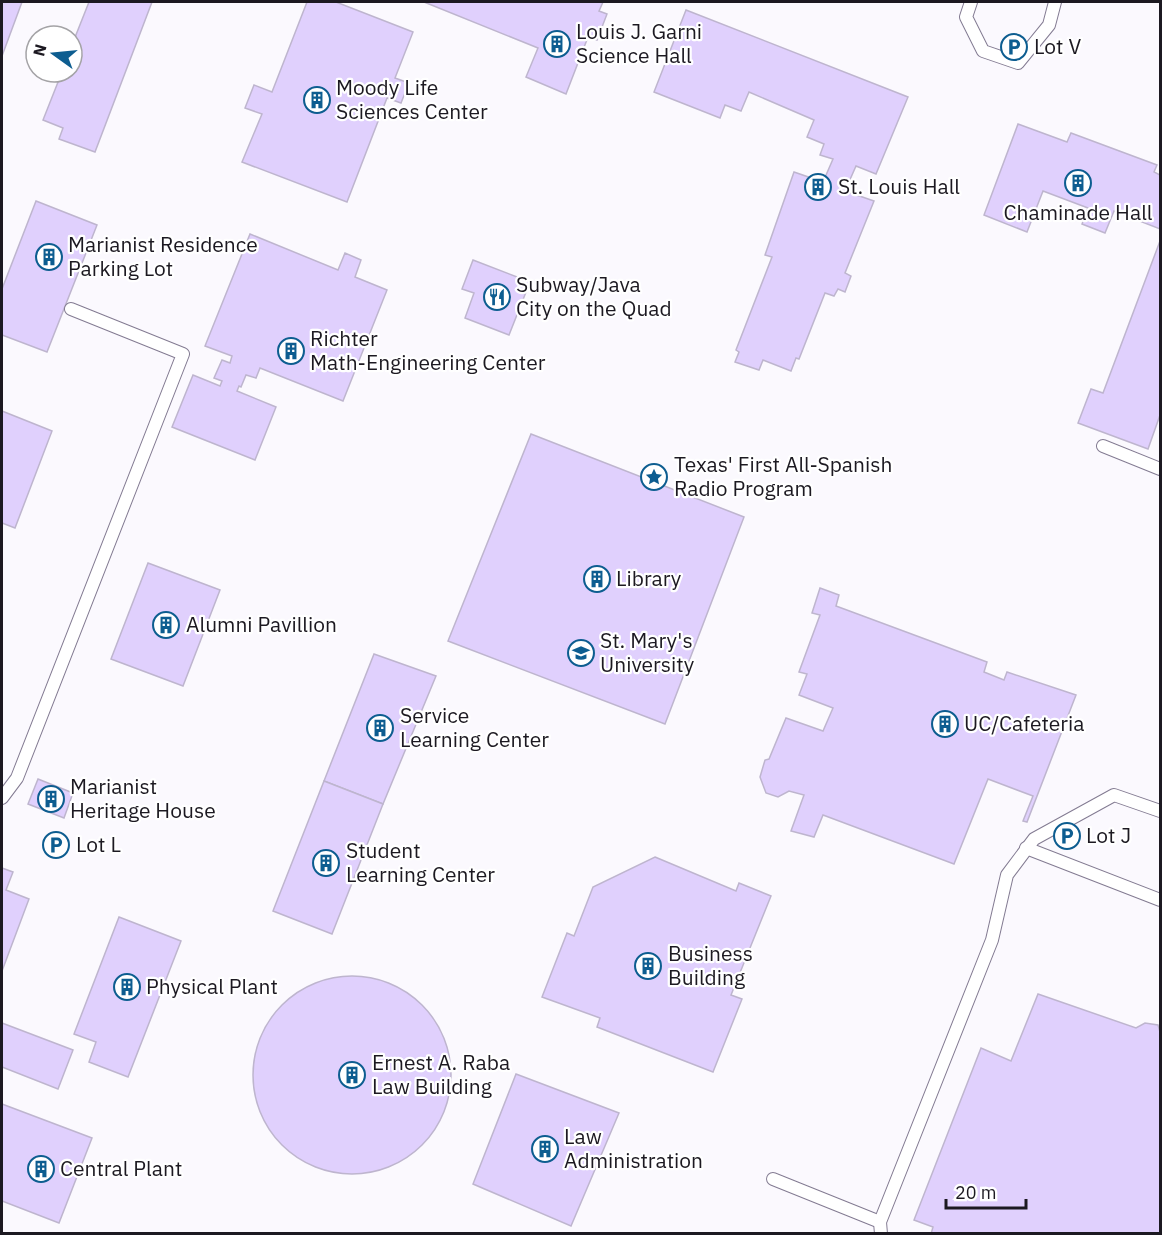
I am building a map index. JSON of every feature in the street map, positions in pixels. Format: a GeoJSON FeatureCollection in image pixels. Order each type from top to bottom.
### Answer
{"type":"FeatureCollection","features":[{"type":"Feature","properties":{"kind":"lane"},"geometry":{"type":"LineString","coordinates":[[971,2],[966,17],[983,51],[1018,63],[1049,25],[1055,2]]}},
{"type":"Feature","properties":{"kind":"lane"},"geometry":{"type":"LineString","coordinates":[[2,798],[17,778],[183,354],[71,309]]}},
{"type":"Feature","properties":{"kind":"lane"},"geometry":{"type":"LineString","coordinates":[[1103,446],[1161,469]]}},
{"type":"Feature","properties":{"kind":"lane"},"geometry":{"type":"LineString","coordinates":[[773,1179],[881,1228],[992,940],[1007,875],[1034,839],[1114,795],[1161,811]]}},
{"type":"Feature","properties":{"kind":"lane"},"geometry":{"type":"LineString","coordinates":[[1026,848],[1161,900]]}},
{"type":"Feature","properties":{"kind":"building"},"geometry":{"type":"Polygon","coordinates":[[[2,2],[22,2],[2,56],[2,2]]]}},
{"type":"Feature","properties":{"kind":"building"},"geometry":{"type":"Polygon","coordinates":[[[89,2],[152,2],[95,152],[59,139],[63,128],[43,120],[57,84],[84,84],[84,24],[80,24],[89,2]]]}},
{"type":"Feature","properties":{"kind":"building","name":"Moody Life Sciences Center"},"geometry":{"type":"Polygon","coordinates":[[[307,2],[336,2],[413,32],[395,78],[409,83],[401,103],[387,98],[347,202],[242,162],[262,114],[245,108],[254,85],[272,92],[307,2]]]}},
{"type":"Feature","properties":{"kind":"building","name":"Louis J. Garni Science Hall"},"geometry":{"type":"Polygon","coordinates":[[[424,2],[603,2],[599,11],[607,14],[597,40],[588,37],[566,94],[526,77],[538,48],[424,2]]]}},
{"type":"Feature","properties":{"kind":"building","name":"St. Louis Hall"},"geometry":{"type":"Polygon","coordinates":[[[686,10],[908,97],[876,174],[856,166],[845,191],[874,201],[845,273],[851,276],[845,292],[838,289],[834,296],[825,293],[799,359],[796,358],[791,371],[763,360],[759,370],[735,362],[739,352],[736,350],[772,257],[765,255],[794,172],[823,182],[833,159],[820,155],[824,144],[807,137],[814,120],[749,92],[741,111],[725,105],[720,118],[654,92],[686,10]]]}},
{"type":"Feature","properties":{"kind":"building","name":"Chaminade Hall"},"geometry":{"type":"Polygon","coordinates":[[[1018,124],[1067,142],[1071,133],[1157,165],[1154,172],[1160,175],[1160,229],[1114,211],[1105,233],[1082,224],[1088,208],[1043,191],[1027,232],[984,215],[1018,124]]]}},
{"type":"Feature","properties":{"kind":"building","name":"Marianist Residence Parking Lot"},"geometry":{"type":"Polygon","coordinates":[[[36,201],[97,225],[47,352],[2,335],[2,289],[36,201]]]}},
{"type":"Feature","properties":{"kind":"building","name":"Richter Math-Engineering Center"},"geometry":{"type":"Polygon","coordinates":[[[250,234],[338,270],[345,253],[361,260],[355,277],[387,290],[343,401],[260,368],[256,378],[246,375],[237,391],[276,407],[255,460],[172,427],[193,375],[220,386],[222,381],[214,378],[222,360],[230,363],[232,356],[205,346],[250,234]]]}},
{"type":"Feature","properties":{"kind":"building","name":"Chaminade Hall"},"geometry":{"type":"Polygon","coordinates":[[[1160,241],[1160,415],[1148,449],[1078,423],[1091,389],[1103,393],[1160,241]]]}},
{"type":"Feature","properties":{"kind":"building"},"geometry":{"type":"Polygon","coordinates":[[[473,260],[530,282],[509,335],[465,318],[474,293],[462,289],[473,260]]]}},
{"type":"Feature","properties":{"kind":"building"},"geometry":{"type":"Polygon","coordinates":[[[2,411],[52,431],[15,528],[2,523],[2,411]]]}},
{"type":"Feature","properties":{"kind":"building","name":"Library"},"geometry":{"type":"Polygon","coordinates":[[[531,434],[744,517],[665,724],[448,641],[531,434]]]}},
{"type":"Feature","properties":{"kind":"building","name":"Alumni Pavillion"},"geometry":{"type":"Polygon","coordinates":[[[148,563],[220,590],[183,686],[111,659],[148,563]]]}},
{"type":"Feature","properties":{"kind":"building","name":"UC/Cafeteria"},"geometry":{"type":"Polygon","coordinates":[[[820,588],[839,595],[836,606],[987,662],[984,672],[1004,680],[1007,672],[1076,695],[1027,822],[1023,821],[1033,796],[988,779],[954,864],[823,815],[814,837],[791,831],[804,795],[789,791],[778,797],[766,793],[760,777],[765,760],[769,759],[786,718],[823,731],[833,708],[799,695],[807,674],[799,672],[820,615],[812,613],[820,588]]]}},
{"type":"Feature","properties":{"kind":"building","name":"Service Learning Center"},"geometry":{"type":"Polygon","coordinates":[[[374,654],[436,676],[383,804],[324,781],[374,654]]]}},
{"type":"Feature","properties":{"kind":"building","name":"Marianist Heritage House"},"geometry":{"type":"Polygon","coordinates":[[[38,779],[73,793],[64,818],[28,804],[38,779]]]}},
{"type":"Feature","properties":{"kind":"building","name":"Student Learning Center"},"geometry":{"type":"Polygon","coordinates":[[[324,781],[383,804],[332,934],[273,911],[324,781]]]}},
{"type":"Feature","properties":{"kind":"building","name":"Business Building"},"geometry":{"type":"Polygon","coordinates":[[[655,857],[736,891],[739,883],[771,896],[731,995],[742,999],[713,1072],[597,1027],[600,1018],[542,997],[567,933],[574,936],[593,887],[655,857]]]}},
{"type":"Feature","properties":{"kind":"building"},"geometry":{"type":"Polygon","coordinates":[[[2,868],[13,872],[6,890],[29,899],[2,971],[2,868]]]}},
{"type":"Feature","properties":{"kind":"building","name":"Physical Plant"},"geometry":{"type":"Polygon","coordinates":[[[119,917],[181,941],[128,1077],[89,1062],[96,1042],[74,1034],[119,917]]]}},
{"type":"Feature","properties":{"kind":"building","name":"Ernest A. Raba Law Building"},"geometry":{"type":"Polygon","coordinates":[[[342,976],[362,976],[399,987],[429,1012],[444,1037],[451,1065],[447,1104],[440,1122],[415,1152],[399,1163],[381,1170],[362,1174],[342,1174],[305,1163],[275,1138],[264,1122],[257,1104],[253,1085],[253,1065],[264,1028],[289,998],[305,987],[323,980],[342,976]]]}},
{"type":"Feature","properties":{"kind":"building"},"geometry":{"type":"Polygon","coordinates":[[[1038,994],[1136,1028],[1145,1023],[1158,1025],[1160,1032],[1160,1234],[931,1234],[933,1227],[914,1220],[981,1048],[1011,1061],[1038,994]]]}},
{"type":"Feature","properties":{"kind":"building"},"geometry":{"type":"Polygon","coordinates":[[[2,1023],[73,1050],[58,1089],[2,1067],[2,1023]]]}},
{"type":"Feature","properties":{"kind":"building","name":"Law Administration"},"geometry":{"type":"Polygon","coordinates":[[[516,1074],[619,1113],[571,1226],[473,1184],[516,1074]]]}},
{"type":"Feature","properties":{"kind":"building","name":"Central Plant"},"geometry":{"type":"Polygon","coordinates":[[[2,1104],[92,1138],[59,1223],[2,1201],[2,1104]]]}},
{"type":"Feature","properties":{"kind":"place","name":"Louis J. Garni Science Hall"},"geometry":{"type":"Point","coordinates":[557,44]}},
{"type":"Feature","properties":{"kind":"place","name":"Lot V"},"geometry":{"type":"Point","coordinates":[1014,47]}},
{"type":"Feature","properties":{"kind":"place","name":"Moody Life Sciences Center"},"geometry":{"type":"Point","coordinates":[317,100]}},
{"type":"Feature","properties":{"kind":"place","name":"Chaminade Hall"},"geometry":{"type":"Point","coordinates":[1078,183]}},
{"type":"Feature","properties":{"kind":"place","name":"St. Louis Hall"},"geometry":{"type":"Point","coordinates":[818,187]}},
{"type":"Feature","properties":{"kind":"place","name":"Marianist Residence Parking Lot"},"geometry":{"type":"Point","coordinates":[49,257]}},
{"type":"Feature","properties":{"kind":"place","name":"Subway/Java City on the Quad"},"geometry":{"type":"Point","coordinates":[497,297]}},
{"type":"Feature","properties":{"kind":"place","name":"Richter Math-Engineering Center"},"geometry":{"type":"Point","coordinates":[291,351]}},
{"type":"Feature","properties":{"kind":"place","name":"Texas' First All-Spanish Radio Program"},"geometry":{"type":"Point","coordinates":[654,477]}},
{"type":"Feature","properties":{"kind":"place","name":"Library"},"geometry":{"type":"Point","coordinates":[597,579]}},
{"type":"Feature","properties":{"kind":"place","name":"Alumni Pavillion"},"geometry":{"type":"Point","coordinates":[166,625]}},
{"type":"Feature","properties":{"kind":"place","name":"St. Mary's University"},"geometry":{"type":"Point","coordinates":[581,653]}},
{"type":"Feature","properties":{"kind":"place","name":"UC/Cafeteria"},"geometry":{"type":"Point","coordinates":[945,724]}},
{"type":"Feature","properties":{"kind":"place","name":"Service Learning Center"},"geometry":{"type":"Point","coordinates":[380,728]}},
{"type":"Feature","properties":{"kind":"place","name":"Marianist Heritage House"},"geometry":{"type":"Point","coordinates":[51,799]}},
{"type":"Feature","properties":{"kind":"place","name":"Lot J"},"geometry":{"type":"Point","coordinates":[1067,836]}},
{"type":"Feature","properties":{"kind":"place","name":"Lot L"},"geometry":{"type":"Point","coordinates":[56,845]}},
{"type":"Feature","properties":{"kind":"place","name":"Student Learning Center"},"geometry":{"type":"Point","coordinates":[326,863]}},
{"type":"Feature","properties":{"kind":"place","name":"Business Building"},"geometry":{"type":"Point","coordinates":[648,966]}},
{"type":"Feature","properties":{"kind":"place","name":"Physical Plant"},"geometry":{"type":"Point","coordinates":[127,987]}},
{"type":"Feature","properties":{"kind":"place","name":"Ernest A. Raba Law Building"},"geometry":{"type":"Point","coordinates":[352,1075]}},
{"type":"Feature","properties":{"kind":"place","name":"Law Administration"},"geometry":{"type":"Point","coordinates":[545,1149]}},
{"type":"Feature","properties":{"kind":"place","name":"Central Plant"},"geometry":{"type":"Point","coordinates":[41,1169]}}]}
